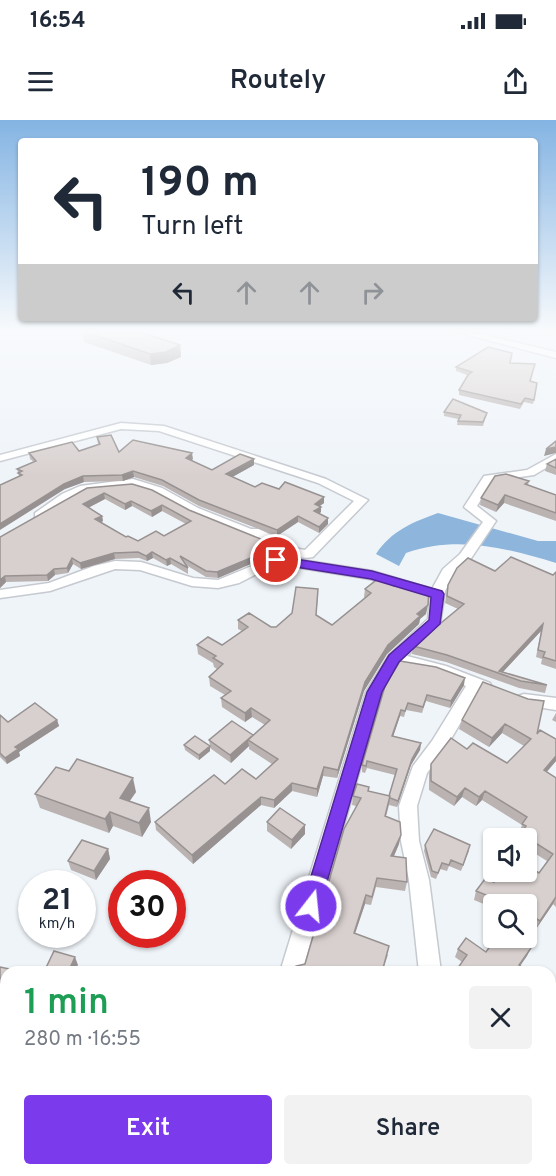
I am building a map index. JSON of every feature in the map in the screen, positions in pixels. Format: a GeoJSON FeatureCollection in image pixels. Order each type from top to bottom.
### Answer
{"type":"FeatureCollection","features":[{"type":"Feature","properties":{"kind":"street"},"geometry":{"type":"LineString","coordinates":[[0,458],[121,426],[160,428],[322,481],[362,500],[308,554],[296,553],[255,532],[250,533],[194,511],[158,491],[133,483],[124,486],[85,488],[70,494],[28,523]]}},
{"type":"Feature","properties":{"kind":"street"},"geometry":{"type":"LineString","coordinates":[[293,966],[374,692],[394,659],[435,621],[438,594],[448,572],[465,557],[490,521],[470,507],[488,478],[530,472],[556,457]]}},
{"type":"Feature","properties":{"kind":"street"},"geometry":{"type":"LineString","coordinates":[[0,594],[49,587],[116,565],[144,568],[196,585],[220,584],[244,577],[269,560],[276,560],[372,575],[438,594]]}},
{"type":"Feature","properties":{"kind":"street"},"geometry":{"type":"LineString","coordinates":[[394,659],[422,662],[501,694],[556,704]]}},
{"type":"Feature","properties":{"kind":"street"},"geometry":{"type":"LineString","coordinates":[[429,966],[419,880],[410,841],[408,806],[419,771],[438,746],[476,684]]}},
{"type":"Feature","properties":{"kind":"water"},"geometry":{"type":"Polygon","coordinates":[[[438,513],[538,541],[556,541],[556,563],[500,548],[463,544],[425,548],[406,553],[399,566],[376,554],[396,533],[438,513]]]}},
{"type":"Feature","properties":{"kind":"building"},"geometry":{"type":"Polygon","coordinates":[[[466,378],[531,378],[530,381],[537,383],[534,400],[525,398],[521,404],[459,390],[466,378]]]}},
{"type":"Feature","properties":{"kind":"building"},"geometry":{"type":"Polygon","coordinates":[[[453,399],[487,413],[483,422],[458,421],[461,415],[444,412],[453,399]]]}},
{"type":"Feature","properties":{"kind":"building"},"geometry":{"type":"Polygon","coordinates":[[[111,435],[119,452],[133,440],[192,453],[186,458],[212,470],[240,454],[254,459],[226,474],[255,487],[262,483],[279,489],[285,482],[324,497],[315,504],[321,507],[314,511],[328,518],[319,527],[298,516],[277,530],[199,500],[162,480],[133,471],[122,475],[83,476],[64,484],[0,524],[0,485],[22,475],[18,473],[22,471],[17,469],[36,461],[29,453],[72,442],[79,451],[100,444],[97,437],[111,435]]]}},
{"type":"Feature","properties":{"kind":"building"},"geometry":{"type":"Polygon","coordinates":[[[556,441],[556,447],[546,449],[556,441]]]}},
{"type":"Feature","properties":{"kind":"building"},"geometry":{"type":"Polygon","coordinates":[[[556,459],[556,468],[547,464],[556,459]]]}},
{"type":"Feature","properties":{"kind":"building"},"geometry":{"type":"Polygon","coordinates":[[[506,474],[529,481],[525,484],[556,495],[556,513],[505,495],[498,505],[481,498],[495,476],[506,474]]]}},
{"type":"Feature","properties":{"kind":"building"},"geometry":{"type":"Polygon","coordinates":[[[132,484],[152,490],[189,510],[273,544],[253,557],[217,572],[206,571],[180,556],[188,568],[170,558],[166,560],[152,552],[146,556],[138,552],[114,553],[80,563],[72,558],[67,568],[54,569],[47,575],[5,576],[0,580],[0,537],[87,488],[132,484]],[[104,493],[83,504],[102,516],[95,519],[126,537],[138,541],[156,531],[164,536],[191,521],[162,505],[151,511],[131,501],[125,504],[104,493]]]}},
{"type":"Feature","properties":{"kind":"building"},"geometry":{"type":"Polygon","coordinates":[[[511,557],[553,575],[556,572],[556,661],[543,657],[545,652],[538,650],[543,624],[499,671],[547,685],[521,681],[447,655],[413,646],[464,604],[447,596],[448,585],[457,568],[468,558],[495,571],[511,557]]]}},
{"type":"Feature","properties":{"kind":"building"},"geometry":{"type":"Polygon","coordinates":[[[379,578],[394,586],[398,583],[411,590],[416,586],[429,589],[428,605],[417,614],[420,616],[388,645],[365,682],[338,770],[324,767],[317,789],[292,783],[274,800],[261,797],[192,855],[155,822],[214,775],[225,784],[242,769],[256,779],[278,759],[248,740],[270,720],[251,708],[245,713],[221,698],[231,691],[209,677],[223,664],[213,658],[216,656],[197,645],[208,637],[222,645],[248,627],[238,620],[249,613],[271,627],[276,627],[292,613],[296,587],[318,589],[316,615],[332,625],[371,593],[365,589],[379,578]]]}},
{"type":"Feature","properties":{"kind":"building"},"geometry":{"type":"Polygon","coordinates":[[[400,661],[436,667],[465,678],[451,701],[427,695],[423,707],[408,703],[405,711],[401,710],[392,736],[421,743],[412,759],[398,801],[389,796],[397,769],[367,761],[366,766],[362,765],[385,686],[400,661]]]}},
{"type":"Feature","properties":{"kind":"building"},"geometry":{"type":"Polygon","coordinates":[[[483,682],[528,699],[544,701],[537,734],[540,730],[556,739],[556,756],[544,770],[556,778],[556,897],[540,921],[537,919],[537,894],[484,894],[476,891],[483,882],[537,882],[537,872],[539,873],[553,854],[537,844],[537,828],[524,828],[526,826],[522,824],[527,817],[485,791],[479,797],[465,788],[457,797],[431,781],[431,764],[451,738],[467,749],[473,743],[507,763],[531,739],[505,724],[492,738],[462,720],[483,682]]]}},
{"type":"Feature","properties":{"kind":"building"},"geometry":{"type":"Polygon","coordinates":[[[35,703],[57,720],[15,747],[18,749],[5,758],[0,753],[0,715],[8,722],[35,703]]]}},
{"type":"Feature","properties":{"kind":"building"},"geometry":{"type":"Polygon","coordinates":[[[232,721],[253,735],[230,755],[209,740],[232,721]]]}},
{"type":"Feature","properties":{"kind":"building"},"geometry":{"type":"Polygon","coordinates":[[[195,736],[210,746],[199,755],[184,745],[195,736]]]}},
{"type":"Feature","properties":{"kind":"building"},"geometry":{"type":"Polygon","coordinates":[[[77,759],[133,778],[120,798],[149,808],[139,823],[110,812],[105,819],[35,794],[56,767],[69,771],[77,759]]]}},
{"type":"Feature","properties":{"kind":"building"},"geometry":{"type":"Polygon","coordinates":[[[357,784],[369,787],[368,791],[390,796],[385,816],[400,822],[401,835],[391,856],[406,858],[407,882],[377,878],[372,897],[366,895],[354,933],[389,946],[384,966],[296,966],[305,964],[344,829],[361,798],[353,796],[357,784]]]}},
{"type":"Feature","properties":{"kind":"building"},"geometry":{"type":"Polygon","coordinates":[[[280,808],[305,825],[292,840],[267,822],[280,808]]]}},
{"type":"Feature","properties":{"kind":"building"},"geometry":{"type":"Polygon","coordinates":[[[434,829],[470,845],[463,865],[451,860],[449,865],[442,863],[438,873],[432,871],[425,845],[434,829]]]}},
{"type":"Feature","properties":{"kind":"building"},"geometry":{"type":"Polygon","coordinates":[[[82,840],[108,849],[95,870],[68,861],[82,840]]]}},
{"type":"Feature","properties":{"kind":"building"},"geometry":{"type":"Polygon","coordinates":[[[466,938],[486,952],[489,948],[531,948],[520,966],[459,966],[467,955],[458,949],[466,938]]]}},
{"type":"Feature","properties":{"kind":"building"},"geometry":{"type":"Polygon","coordinates":[[[54,951],[75,957],[71,966],[47,966],[54,951]]]}},
{"type":"Feature","properties":{"kind":"route"},"geometry":{"type":"LineString","coordinates":[[276,560],[342,573],[372,575],[438,594],[435,621],[394,659],[374,692],[311,906]]}}]}
